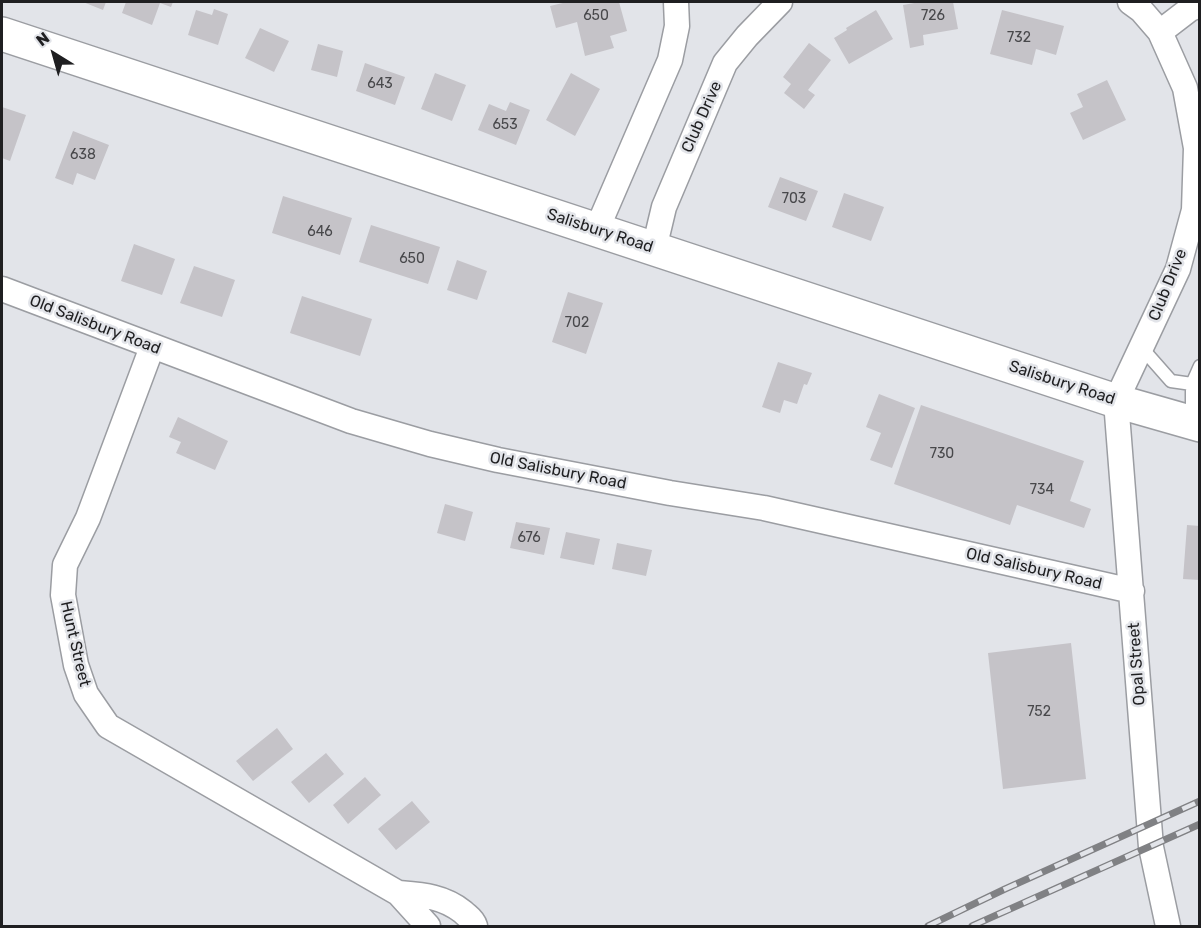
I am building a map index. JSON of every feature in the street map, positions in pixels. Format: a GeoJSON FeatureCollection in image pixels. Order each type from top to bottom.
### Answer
{"type":"FeatureCollection","features":[{"type":"Feature","properties":{"kind":"street"},"geometry":{"type":"LineString","coordinates":[[597,230],[670,60],[677,26],[676,2]]}},
{"type":"Feature","properties":{"kind":"street","name":"Club Drive"},"geometry":{"type":"LineString","coordinates":[[654,249],[664,207],[725,63],[779,2]]}},
{"type":"Feature","properties":{"kind":"street","name":"Club Drive"},"geometry":{"type":"LineString","coordinates":[[1116,401],[1178,269],[1194,210],[1196,148],[1185,88],[1160,32],[1130,2]]}},
{"type":"Feature","properties":{"kind":"street"},"geometry":{"type":"LineString","coordinates":[[1160,32],[1190,9],[1200,5]]}},
{"type":"Feature","properties":{"kind":"street","name":"Salisbury Road"},"geometry":{"type":"LineString","coordinates":[[2,34],[1116,401],[1196,424]]}},
{"type":"Feature","properties":{"kind":"street","name":"Old Salisbury Road"},"geometry":{"type":"LineString","coordinates":[[2,289],[351,421],[430,444],[498,460],[670,493],[764,508],[1131,591]]}},
{"type":"Feature","properties":{"kind":"street","name":"Hunt Street"},"geometry":{"type":"LineString","coordinates":[[152,347],[88,518],[66,566],[63,595],[76,665],[86,694],[108,726],[398,892],[428,927]]}},
{"type":"Feature","properties":{"kind":"street","name":"Opal Street"},"geometry":{"type":"LineString","coordinates":[[1116,401],[1151,847],[1168,927]]}},
{"type":"Feature","properties":{"kind":"street","name":"Hunt Street"},"geometry":{"type":"LineString","coordinates":[[398,892],[425,895],[451,903],[474,921],[476,927]]}},
{"type":"Feature","properties":{"kind":"lane"},"geometry":{"type":"LineString","coordinates":[[1141,347],[1172,381],[1192,384]]}},
{"type":"Feature","properties":{"kind":"lane"},"geometry":{"type":"LineString","coordinates":[[1196,424],[1192,384],[1200,366]]}},
{"type":"Feature","properties":{"kind":"building"},"geometry":{"type":"Polygon","coordinates":[[[83,2],[106,2],[103,10],[83,2]]]}},
{"type":"Feature","properties":{"kind":"building"},"geometry":{"type":"Polygon","coordinates":[[[126,2],[173,2],[171,7],[160,3],[152,25],[122,13],[126,2]]]}},
{"type":"Feature","properties":{"kind":"building"},"geometry":{"type":"Polygon","coordinates":[[[567,2],[619,2],[627,31],[610,36],[614,48],[585,56],[577,22],[556,28],[550,6],[567,2]]]}},
{"type":"Feature","properties":{"kind":"building"},"geometry":{"type":"Polygon","coordinates":[[[920,2],[953,2],[958,29],[923,35],[924,45],[910,48],[903,5],[920,2]]]}},
{"type":"Feature","properties":{"kind":"building"},"geometry":{"type":"Polygon","coordinates":[[[214,9],[228,14],[218,45],[188,35],[196,10],[212,15],[214,9]]]}},
{"type":"Feature","properties":{"kind":"building"},"geometry":{"type":"Polygon","coordinates":[[[876,10],[893,39],[849,64],[834,38],[876,10]]]}},
{"type":"Feature","properties":{"kind":"building"},"geometry":{"type":"Polygon","coordinates":[[[1002,10],[1064,26],[1056,55],[1036,49],[1032,65],[990,54],[1002,10]]]}},
{"type":"Feature","properties":{"kind":"building"},"geometry":{"type":"Polygon","coordinates":[[[260,28],[289,41],[274,72],[245,58],[260,28]]]}},
{"type":"Feature","properties":{"kind":"building"},"geometry":{"type":"Polygon","coordinates":[[[809,43],[831,60],[808,90],[815,95],[804,109],[784,93],[791,84],[783,77],[809,43]]]}},
{"type":"Feature","properties":{"kind":"building"},"geometry":{"type":"Polygon","coordinates":[[[318,44],[343,51],[337,77],[311,70],[318,44]]]}},
{"type":"Feature","properties":{"kind":"building"},"geometry":{"type":"Polygon","coordinates":[[[365,63],[405,77],[395,105],[356,91],[365,63]]]}},
{"type":"Feature","properties":{"kind":"building"},"geometry":{"type":"Polygon","coordinates":[[[435,73],[466,85],[452,121],[421,109],[435,73]]]}},
{"type":"Feature","properties":{"kind":"building"},"geometry":{"type":"Polygon","coordinates":[[[571,73],[600,89],[575,136],[546,120],[571,73]]]}},
{"type":"Feature","properties":{"kind":"building"},"geometry":{"type":"Polygon","coordinates":[[[1107,80],[1126,120],[1083,140],[1070,113],[1083,107],[1077,94],[1107,80]]]}},
{"type":"Feature","properties":{"kind":"building"},"geometry":{"type":"Polygon","coordinates":[[[510,102],[530,110],[516,145],[478,130],[489,104],[506,111],[510,102]]]}},
{"type":"Feature","properties":{"kind":"building"},"geometry":{"type":"Polygon","coordinates":[[[2,107],[26,115],[10,161],[2,158],[2,107]]]}},
{"type":"Feature","properties":{"kind":"building"},"geometry":{"type":"Polygon","coordinates":[[[73,131],[109,145],[95,180],[77,173],[73,185],[55,178],[73,131]]]}},
{"type":"Feature","properties":{"kind":"building"},"geometry":{"type":"Polygon","coordinates":[[[780,177],[818,191],[806,221],[768,207],[780,177]]]}},
{"type":"Feature","properties":{"kind":"building"},"geometry":{"type":"Polygon","coordinates":[[[844,193],[884,207],[871,241],[832,227],[844,193]]]}},
{"type":"Feature","properties":{"kind":"building"},"geometry":{"type":"Polygon","coordinates":[[[283,196],[352,218],[340,255],[272,233],[283,196]]]}},
{"type":"Feature","properties":{"kind":"building"},"geometry":{"type":"Polygon","coordinates":[[[371,225],[440,247],[428,284],[359,262],[371,225]]]}},
{"type":"Feature","properties":{"kind":"building"},"geometry":{"type":"Polygon","coordinates":[[[134,244],[175,259],[162,295],[121,281],[134,244]]]}},
{"type":"Feature","properties":{"kind":"building"},"geometry":{"type":"Polygon","coordinates":[[[457,260],[487,271],[477,300],[447,290],[457,260]]]}},
{"type":"Feature","properties":{"kind":"building"},"geometry":{"type":"Polygon","coordinates":[[[194,266],[235,280],[222,317],[180,303],[194,266]]]}},
{"type":"Feature","properties":{"kind":"building"},"geometry":{"type":"Polygon","coordinates":[[[568,292],[603,303],[586,354],[552,342],[568,292]]]}},
{"type":"Feature","properties":{"kind":"building"},"geometry":{"type":"Polygon","coordinates":[[[302,296],[372,319],[360,356],[290,333],[302,296]]]}},
{"type":"Feature","properties":{"kind":"building"},"geometry":{"type":"Polygon","coordinates":[[[778,362],[812,373],[807,385],[804,384],[797,404],[784,400],[780,413],[762,407],[778,362]]]}},
{"type":"Feature","properties":{"kind":"building"},"geometry":{"type":"Polygon","coordinates":[[[879,394],[915,408],[892,468],[870,460],[881,433],[866,427],[879,394]]]}},
{"type":"Feature","properties":{"kind":"building"},"geometry":{"type":"Polygon","coordinates":[[[921,405],[1084,461],[1070,501],[1091,509],[1084,528],[1017,505],[1010,525],[894,484],[921,405]]]}},
{"type":"Feature","properties":{"kind":"building"},"geometry":{"type":"Polygon","coordinates":[[[178,417],[228,441],[215,470],[176,453],[181,442],[169,437],[178,417]]]}},
{"type":"Feature","properties":{"kind":"building"},"geometry":{"type":"Polygon","coordinates":[[[445,504],[473,512],[465,541],[437,533],[445,504]]]}},
{"type":"Feature","properties":{"kind":"building"},"geometry":{"type":"Polygon","coordinates":[[[516,522],[550,528],[544,555],[510,548],[516,522]]]}},
{"type":"Feature","properties":{"kind":"building"},"geometry":{"type":"Polygon","coordinates":[[[1187,525],[1200,526],[1200,580],[1183,579],[1187,525]]]}},
{"type":"Feature","properties":{"kind":"building"},"geometry":{"type":"Polygon","coordinates":[[[566,532],[600,539],[594,565],[560,558],[566,532]]]}},
{"type":"Feature","properties":{"kind":"building"},"geometry":{"type":"Polygon","coordinates":[[[617,543],[652,550],[646,576],[612,569],[617,543]]]}},
{"type":"Feature","properties":{"kind":"building"},"geometry":{"type":"Polygon","coordinates":[[[1071,643],[1086,779],[1003,789],[988,653],[1071,643]]]}},
{"type":"Feature","properties":{"kind":"building"},"geometry":{"type":"Polygon","coordinates":[[[277,728],[293,749],[253,781],[236,761],[277,728]]]}},
{"type":"Feature","properties":{"kind":"building"},"geometry":{"type":"Polygon","coordinates":[[[326,753],[344,774],[309,803],[291,782],[326,753]]]}},
{"type":"Feature","properties":{"kind":"building"},"geometry":{"type":"Polygon","coordinates":[[[365,777],[381,795],[348,824],[333,805],[365,777]]]}},
{"type":"Feature","properties":{"kind":"building"},"geometry":{"type":"Polygon","coordinates":[[[412,801],[430,822],[396,850],[378,829],[412,801]]]}},
{"type":"Feature","properties":{"kind":"railway"},"geometry":{"type":"LineString","coordinates":[[928,926],[1200,801]]}},
{"type":"Feature","properties":{"kind":"railway"},"geometry":{"type":"LineString","coordinates":[[972,926],[1200,824]]}}]}
